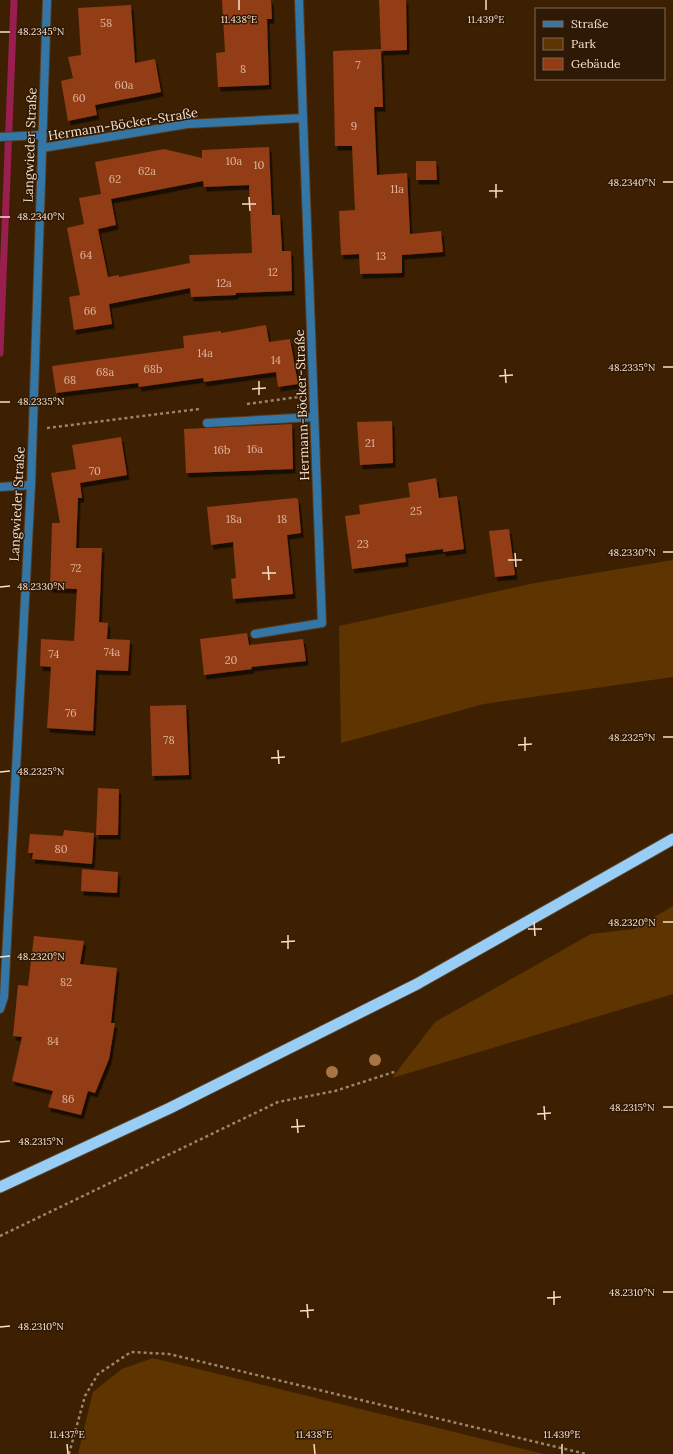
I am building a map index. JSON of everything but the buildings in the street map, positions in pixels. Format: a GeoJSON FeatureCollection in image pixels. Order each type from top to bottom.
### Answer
{"type":"FeatureCollection","features":[{"type":"Feature","properties":{"kind":"highway"},"geometry":{"type":"LineString","coordinates":[[0,1187],[170,1108],[417,984],[673,838]]}},
{"type":"Feature","properties":{"kind":"street","name":"Langwieder Straße"},"geometry":{"type":"LineString","coordinates":[[0,1009],[4,997],[31,485],[47,0]]}},
{"type":"Feature","properties":{"kind":"street","name":"Hermann-Böcker-Straße"},"geometry":{"type":"LineString","coordinates":[[255,634],[322,623],[299,0]]}},
{"type":"Feature","properties":{"kind":"street","name":"Hermann-Böcker-Straße"},"geometry":{"type":"LineString","coordinates":[[42,148],[187,124],[303,118]]}},
{"type":"Feature","properties":{"kind":"street"},"geometry":{"type":"LineString","coordinates":[[0,137],[42,135]]}},
{"type":"Feature","properties":{"kind":"street"},"geometry":{"type":"LineString","coordinates":[[206,423],[314,417]]}},
{"type":"Feature","properties":{"kind":"street"},"geometry":{"type":"LineString","coordinates":[[0,487],[31,485]]}},
{"type":"Feature","properties":{"kind":"path"},"geometry":{"type":"LineString","coordinates":[[243,404],[314,396]]}},
{"type":"Feature","properties":{"kind":"path"},"geometry":{"type":"LineString","coordinates":[[32,430],[204,409]]}},
{"type":"Feature","properties":{"kind":"path"},"geometry":{"type":"LineString","coordinates":[[0,1236],[278,1102],[335,1091],[397,1071]]}},
{"type":"Feature","properties":{"kind":"path"},"geometry":{"type":"LineString","coordinates":[[69,1454],[86,1396],[98,1374],[131,1352],[169,1354],[586,1454]]}},
{"type":"Feature","properties":{"kind":"green space"},"geometry":{"type":"Polygon","coordinates":[[[673,560],[673,677],[484,704],[341,743],[339,626],[535,583],[673,560]]]}},
{"type":"Feature","properties":{"kind":"green space"},"geometry":{"type":"Polygon","coordinates":[[[673,906],[673,994],[392,1078],[435,1022],[591,934],[634,929],[673,906]]]}},
{"type":"Feature","properties":{"kind":"green space"},"geometry":{"type":"Polygon","coordinates":[[[153,1358],[544,1454],[78,1454],[93,1392],[122,1369],[153,1358]]]}},
{"type":"Feature","properties":{"kind":"waterway"},"geometry":{"type":"LineString","coordinates":[[0,353],[14,0]]}}]}
